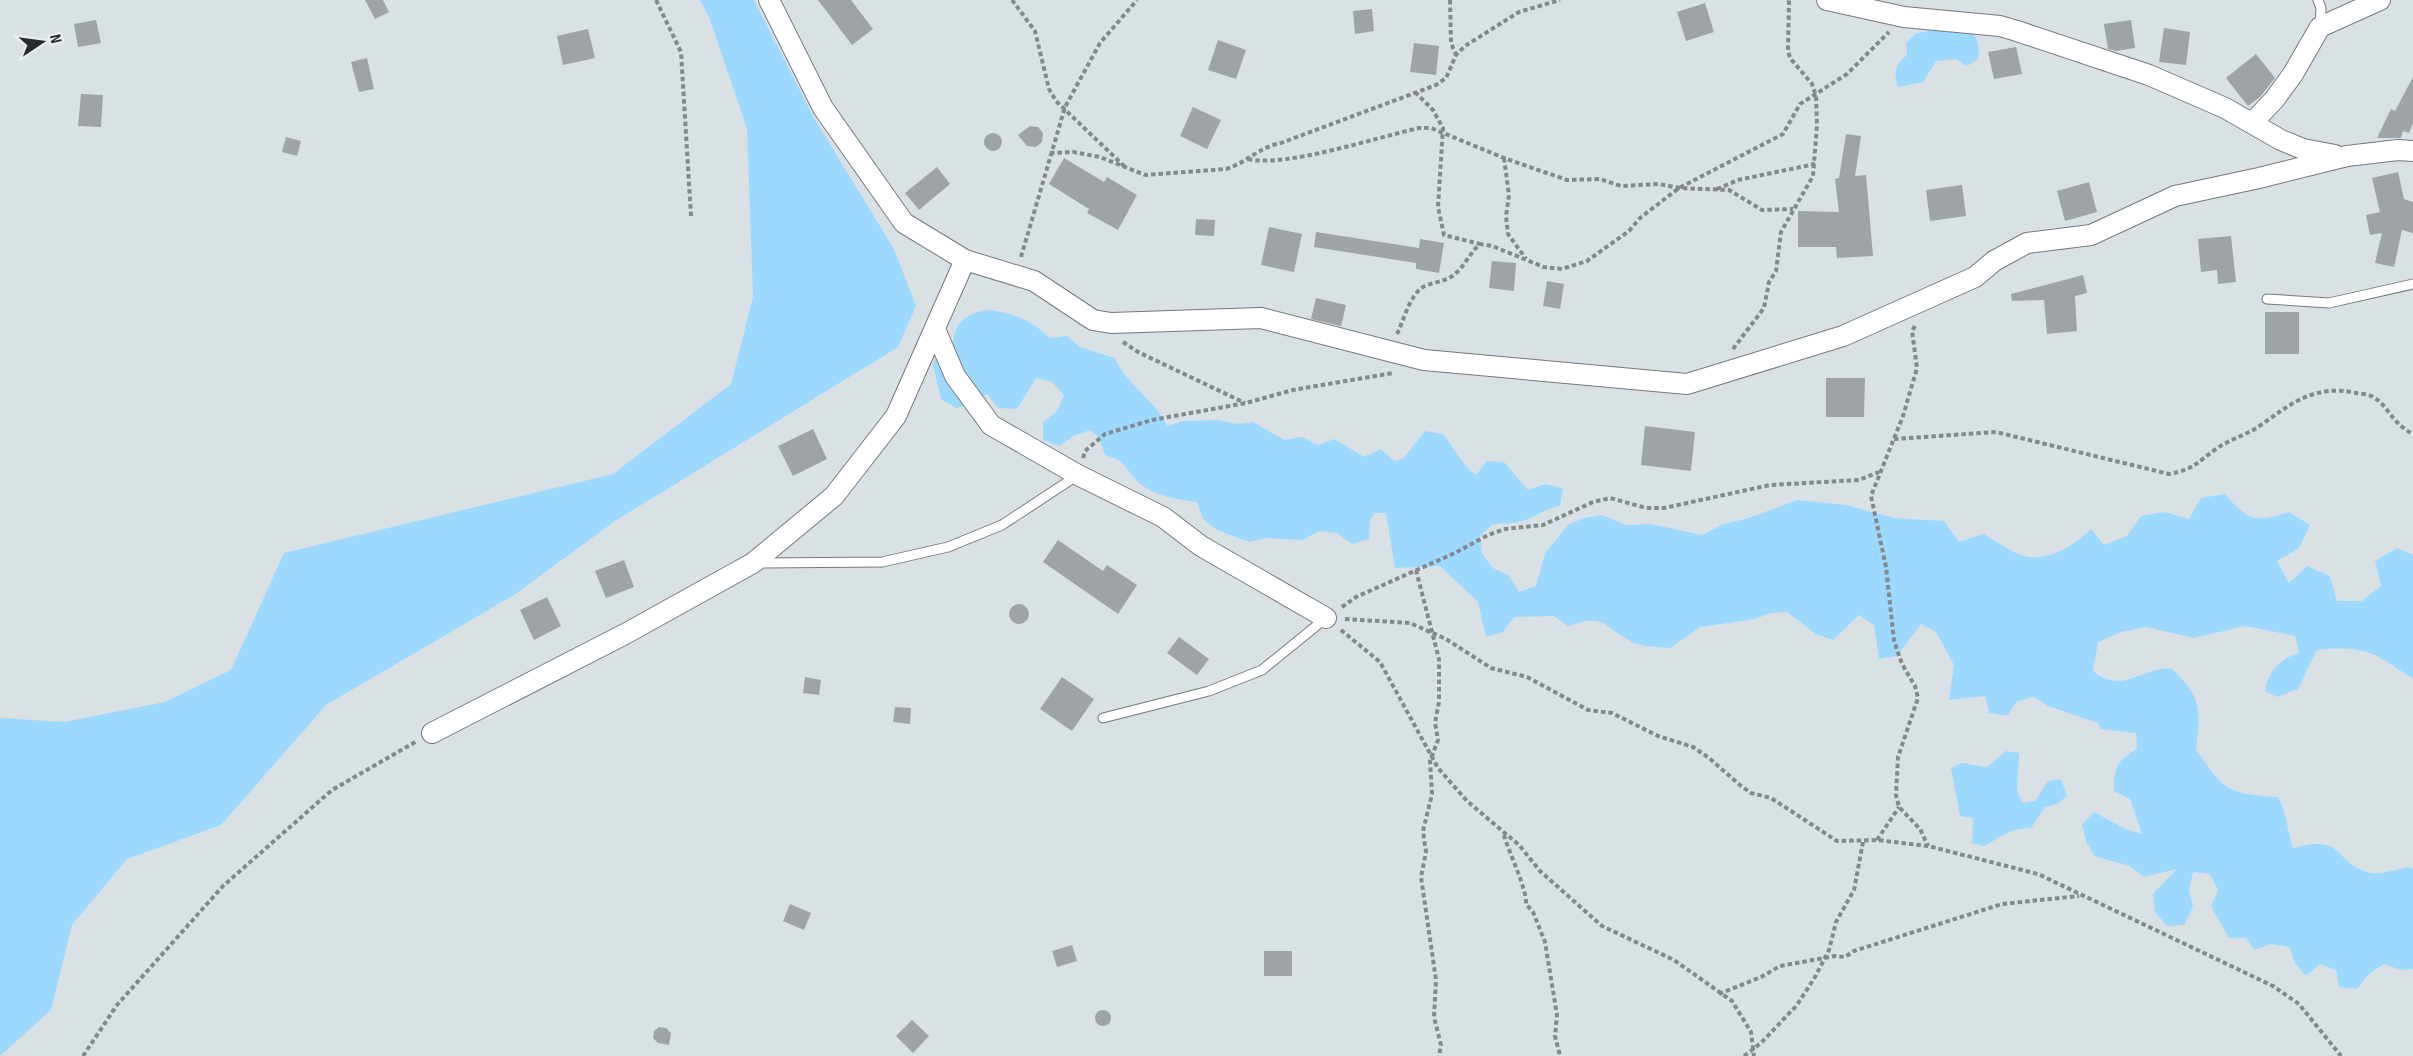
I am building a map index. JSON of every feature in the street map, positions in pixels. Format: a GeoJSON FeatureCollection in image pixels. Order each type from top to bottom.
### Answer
{"type":"FeatureCollection","features":[{"type":"Feature","properties":{"kind":"street"},"geometry":{"type":"LineString","coordinates":[[769,0],[823,108],[904,223],[964,260],[1034,281],[1093,320],[1111,323],[1261,318],[1424,360],[1687,384],[1843,336],[1975,278],[1994,261],[2027,243],[2091,235],[2175,196],[2347,156],[2398,150],[2413,151]]}},
{"type":"Feature","properties":{"kind":"street"},"geometry":{"type":"LineString","coordinates":[[1827,0],[1904,17],[2000,26],[2017,31],[2149,75],[2253,122],[2303,149],[2347,156]]}},
{"type":"Feature","properties":{"kind":"street"},"geometry":{"type":"LineString","coordinates":[[2253,122],[2274,100],[2293,74],[2320,27],[2380,0]]}},
{"type":"Feature","properties":{"kind":"street"},"geometry":{"type":"LineString","coordinates":[[432,733],[625,634],[753,563],[834,496],[896,416],[964,260]]}},
{"type":"Feature","properties":{"kind":"street"},"geometry":{"type":"LineString","coordinates":[[935,329],[955,376],[991,425],[1078,475],[1162,516],[1201,546],[1326,618]]}},
{"type":"Feature","properties":{"kind":"lane"},"geometry":{"type":"LineString","coordinates":[[2318,0],[2321,8],[2320,27]]}},
{"type":"Feature","properties":{"kind":"lane"},"geometry":{"type":"LineString","coordinates":[[2267,299],[2329,303],[2413,284]]}},
{"type":"Feature","properties":{"kind":"lane"},"geometry":{"type":"LineString","coordinates":[[753,563],[882,562],[948,547],[1002,525],[1078,475]]}},
{"type":"Feature","properties":{"kind":"lane"},"geometry":{"type":"LineString","coordinates":[[1103,718],[1209,691],[1262,670],[1326,618]]}},
{"type":"Feature","properties":{"kind":"path"},"geometry":{"type":"LineString","coordinates":[[657,0],[681,52],[692,216]]}},
{"type":"Feature","properties":{"kind":"path"},"geometry":{"type":"LineString","coordinates":[[1012,0],[1035,31],[1049,90],[1056,101],[1065,107],[1121,164],[1133,172]]}},
{"type":"Feature","properties":{"kind":"path"},"geometry":{"type":"LineString","coordinates":[[1016,275],[1065,107],[1100,43],[1137,0]]}},
{"type":"Feature","properties":{"kind":"path"},"geometry":{"type":"LineString","coordinates":[[1450,0],[1451,44],[1456,55]]}},
{"type":"Feature","properties":{"kind":"path"},"geometry":{"type":"LineString","coordinates":[[1050,153],[1072,152],[1100,157],[1145,175],[1226,169],[1248,159],[1268,145],[1281,143],[1446,78],[1456,55],[1465,46],[1508,18],[1560,0]]}},
{"type":"Feature","properties":{"kind":"path"},"geometry":{"type":"LineString","coordinates":[[1726,358],[1764,308],[1769,282],[1776,271],[1781,232],[1793,209],[1808,188],[1815,164],[1816,96],[1812,84],[1790,58],[1788,51],[1789,0]]}},
{"type":"Feature","properties":{"kind":"path"},"geometry":{"type":"LineString","coordinates":[[1415,92],[1433,110],[1443,133],[1439,153],[1438,207],[1444,235],[1492,246],[1545,267],[1562,269],[1587,261],[1629,231],[1640,218],[1679,188],[1783,134],[1800,104],[1816,96],[1847,74],[1904,17]]}},
{"type":"Feature","properties":{"kind":"path"},"geometry":{"type":"LineString","coordinates":[[1248,159],[1260,162],[1285,160],[1419,128],[1431,128],[1504,158],[1567,180],[1600,179],[1621,186],[1659,184],[1679,188],[1729,190],[1762,210],[1793,209]]}},
{"type":"Feature","properties":{"kind":"path"},"geometry":{"type":"LineString","coordinates":[[1504,158],[1509,195],[1506,216],[1508,234],[1526,259]]}},
{"type":"Feature","properties":{"kind":"path"},"geometry":{"type":"LineString","coordinates":[[1715,189],[1738,180],[1815,164]]}},
{"type":"Feature","properties":{"kind":"path"},"geometry":{"type":"LineString","coordinates":[[1390,350],[1415,295],[1424,286],[1448,279],[1457,272],[1471,252],[1480,244]]}},
{"type":"Feature","properties":{"kind":"path"},"geometry":{"type":"LineString","coordinates":[[1927,299],[1926,312],[1912,331],[1917,368],[1894,439],[1871,496],[1887,567],[1894,641],[1902,664],[1915,686],[1918,698],[1898,757],[1896,782],[1899,807],[1920,829],[1928,846]]}},
{"type":"Feature","properties":{"kind":"path"},"geometry":{"type":"LineString","coordinates":[[1120,339],[1137,352],[1246,403]]}},
{"type":"Feature","properties":{"kind":"path"},"geometry":{"type":"LineString","coordinates":[[1078,475],[1085,451],[1105,434],[1152,420],[1246,403],[1293,390],[1394,373]]}},
{"type":"Feature","properties":{"kind":"path"},"geometry":{"type":"LineString","coordinates":[[1894,439],[1996,432],[2169,474],[2202,463],[2214,450],[2260,426],[2288,405],[2321,392],[2338,389],[2373,396],[2391,419],[2413,434]]}},
{"type":"Feature","properties":{"kind":"path"},"geometry":{"type":"LineString","coordinates":[[1326,618],[1356,597],[1488,536],[1506,529],[1544,525],[1593,502],[1610,498],[1646,508],[1664,508],[1770,485],[1859,480],[1879,472]]}},
{"type":"Feature","properties":{"kind":"path"},"geometry":{"type":"LineString","coordinates":[[1416,570],[1435,634],[1439,658],[1439,702],[1435,723],[1438,740],[1432,757],[1432,794],[1423,831],[1426,852],[1421,877],[1436,980],[1434,1017],[1441,1045],[1439,1056]]}},
{"type":"Feature","properties":{"kind":"path"},"geometry":{"type":"LineString","coordinates":[[1326,618],[1410,623],[1435,634],[1491,668],[1527,677],[1588,710],[1612,713],[1658,736],[1693,747],[1751,793],[1771,798],[1837,841],[1877,840],[1928,846],[2038,874],[2273,986],[2299,1004],[2341,1056]]}},
{"type":"Feature","properties":{"kind":"path"},"geometry":{"type":"LineString","coordinates":[[1326,618],[1380,662],[1432,757],[1467,801],[1503,834],[1519,845],[1540,871],[1602,926],[1674,960],[1732,1001],[1744,1017],[1754,1047],[1754,1056]]}},
{"type":"Feature","properties":{"kind":"path"},"geometry":{"type":"LineString","coordinates":[[83,1056],[117,1005],[223,886],[332,790],[432,733]]}},
{"type":"Feature","properties":{"kind":"path"},"geometry":{"type":"LineString","coordinates":[[1877,840],[1899,807]]}},
{"type":"Feature","properties":{"kind":"path"},"geometry":{"type":"LineString","coordinates":[[1503,834],[1515,864],[1516,874],[1526,894],[1526,904],[1533,912],[1545,942],[1546,962],[1557,1015],[1555,1036],[1560,1056]]}},
{"type":"Feature","properties":{"kind":"path"},"geometry":{"type":"LineString","coordinates":[[1744,1056],[1761,1043],[1797,1005],[1825,958],[1836,922],[1854,890],[1863,842]]}},
{"type":"Feature","properties":{"kind":"path"},"geometry":{"type":"LineString","coordinates":[[1719,994],[1761,977],[1780,966],[1845,957],[1854,951],[2002,904],[2084,896]]}},
{"type":"Feature","properties":{"kind":"shaded area"},"geometry":{"type":"Polygon","coordinates":[[[700,0],[754,0],[814,118],[894,249],[916,306],[898,347],[615,521],[514,595],[326,705],[221,825],[127,859],[72,925],[51,1010],[0,1056],[0,718],[64,722],[165,702],[231,670],[284,553],[613,474],[731,384],[753,297],[747,129],[709,17],[700,0]]]}},
{"type":"Feature","properties":{"kind":"shaded area"},"geometry":{"type":"Polygon","coordinates":[[[1939,28],[1964,30],[1974,35],[1978,41],[1978,59],[1967,66],[1956,59],[1936,61],[1923,82],[1898,87],[1896,69],[1907,55],[1906,43],[1915,34],[1939,28]]]}},
{"type":"Feature","properties":{"kind":"shaded area"},"geometry":{"type":"Polygon","coordinates":[[[987,310],[1021,318],[1049,338],[1067,336],[1080,347],[1115,358],[1120,368],[1155,407],[1167,426],[1184,421],[1219,420],[1236,424],[1253,422],[1284,440],[1302,437],[1318,445],[1334,439],[1364,457],[1381,449],[1394,461],[1403,459],[1425,431],[1443,434],[1462,461],[1476,475],[1487,461],[1504,462],[1528,490],[1545,484],[1563,488],[1560,506],[1520,522],[1493,524],[1480,536],[1482,554],[1493,568],[1509,576],[1519,592],[1536,586],[1545,553],[1568,525],[1584,518],[1602,515],[1626,525],[1651,524],[1702,535],[1724,524],[1749,518],[1797,500],[1846,505],[1894,518],[1944,521],[1959,542],[1984,534],[2019,554],[2039,557],[2063,550],[2091,529],[2104,545],[2127,536],[2141,516],[2165,512],[2189,519],[2201,498],[2225,494],[2240,510],[2253,517],[2268,518],[2289,512],[2310,525],[2299,548],[2277,561],[2289,583],[2307,566],[2330,576],[2337,601],[2362,601],[2381,586],[2375,561],[2397,548],[2413,555],[2413,679],[2369,653],[2347,649],[2317,650],[2298,689],[2277,697],[2265,691],[2269,677],[2281,662],[2299,653],[2295,636],[2245,626],[2194,638],[2146,627],[2121,632],[2098,642],[2093,671],[2103,678],[2122,681],[2160,669],[2171,668],[2189,687],[2197,704],[2199,724],[2196,749],[2205,763],[2228,788],[2248,794],[2278,797],[2293,848],[2322,844],[2338,851],[2350,863],[2370,873],[2384,873],[2408,867],[2413,869],[2413,969],[2401,970],[2384,964],[2369,974],[2357,989],[2339,987],[2336,970],[2320,964],[2306,976],[2295,963],[2289,947],[2271,944],[2254,950],[2246,938],[2229,938],[2211,906],[2218,890],[2210,874],[2193,872],[2189,890],[2193,907],[2184,925],[2167,926],[2155,912],[2153,894],[2177,869],[2144,877],[2130,866],[2094,856],[2086,841],[2082,824],[2094,812],[2125,829],[2142,834],[2130,799],[2114,791],[2114,777],[2118,766],[2125,757],[2137,749],[2136,733],[2101,729],[2098,723],[2048,706],[2034,697],[2017,701],[2007,716],[1989,713],[1985,696],[1949,700],[1954,665],[1936,632],[1921,624],[1897,656],[1879,659],[1874,625],[1859,615],[1833,640],[1816,634],[1787,612],[1700,627],[1670,648],[1636,644],[1597,621],[1580,622],[1568,626],[1554,616],[1514,617],[1503,632],[1486,637],[1478,602],[1440,566],[1395,568],[1386,513],[1374,513],[1370,521],[1369,539],[1352,544],[1337,533],[1319,531],[1303,540],[1267,538],[1249,542],[1217,530],[1203,519],[1197,502],[1162,495],[1143,486],[1123,464],[1105,455],[1099,438],[1090,430],[1074,436],[1059,446],[1043,440],[1043,422],[1057,411],[1064,395],[1052,382],[1036,378],[1017,409],[998,408],[987,394],[972,404],[956,408],[941,399],[933,365],[938,349],[953,341],[957,328],[964,319],[987,310]]]}},
{"type":"Feature","properties":{"kind":"shaded area"},"geometry":{"type":"Polygon","coordinates":[[[2006,751],[2019,753],[2017,791],[2023,803],[2035,801],[2048,781],[2061,779],[2067,796],[2057,804],[2045,807],[2031,828],[2012,831],[1984,846],[1972,843],[1973,818],[1960,816],[1951,768],[1962,763],[1987,767],[2006,751]]]}},
{"type":"Feature","properties":{"kind":"building"},"geometry":{"type":"Polygon","coordinates":[[[365,0],[383,0],[389,12],[375,19],[365,0]]]}},
{"type":"Feature","properties":{"kind":"building"},"geometry":{"type":"Polygon","coordinates":[[[818,0],[851,0],[873,29],[852,45],[818,0]]]}},
{"type":"Feature","properties":{"kind":"building"},"geometry":{"type":"Polygon","coordinates":[[[1705,3],[1714,32],[1686,41],[1677,12],[1705,3]]]}},
{"type":"Feature","properties":{"kind":"building"},"geometry":{"type":"Polygon","coordinates":[[[1372,9],[1374,31],[1355,34],[1353,11],[1372,9]]]}},
{"type":"Feature","properties":{"kind":"building"},"geometry":{"type":"Polygon","coordinates":[[[96,20],[101,43],[78,47],[74,24],[96,20]]]}},
{"type":"Feature","properties":{"kind":"building"},"geometry":{"type":"Polygon","coordinates":[[[2131,20],[2135,48],[2116,51],[2108,49],[2104,24],[2131,20]]]}},
{"type":"Feature","properties":{"kind":"building"},"geometry":{"type":"Polygon","coordinates":[[[2164,28],[2190,32],[2186,65],[2159,62],[2164,28]]]}},
{"type":"Feature","properties":{"kind":"building"},"geometry":{"type":"Polygon","coordinates":[[[588,29],[595,58],[563,65],[557,36],[588,29]]]}},
{"type":"Feature","properties":{"kind":"building"},"geometry":{"type":"Polygon","coordinates":[[[1218,40],[1246,50],[1236,79],[1208,70],[1218,40]]]}},
{"type":"Feature","properties":{"kind":"building"},"geometry":{"type":"Polygon","coordinates":[[[1414,43],[1439,46],[1436,75],[1410,72],[1414,43]]]}},
{"type":"Feature","properties":{"kind":"building"},"geometry":{"type":"Polygon","coordinates":[[[2016,47],[2022,74],[1994,79],[1988,52],[2016,47]]]}},
{"type":"Feature","properties":{"kind":"building"},"geometry":{"type":"Polygon","coordinates":[[[2256,54],[2275,78],[2260,97],[2248,106],[2226,78],[2256,54]]]}},
{"type":"Feature","properties":{"kind":"building"},"geometry":{"type":"Polygon","coordinates":[[[367,58],[374,89],[359,92],[351,62],[367,58]]]}},
{"type":"Feature","properties":{"kind":"building"},"geometry":{"type":"Polygon","coordinates":[[[2413,77],[2413,123],[2409,133],[2403,131],[2401,138],[2377,138],[2391,109],[2395,111],[2413,77]]]}},
{"type":"Feature","properties":{"kind":"building"},"geometry":{"type":"Polygon","coordinates":[[[81,94],[103,95],[101,127],[78,126],[81,94]]]}},
{"type":"Feature","properties":{"kind":"building"},"geometry":{"type":"Polygon","coordinates":[[[1193,107],[1221,120],[1207,149],[1180,136],[1193,107]]]}},
{"type":"Feature","properties":{"kind":"building"},"geometry":{"type":"Polygon","coordinates":[[[1030,126],[1038,127],[1043,133],[1042,142],[1036,147],[1027,146],[1018,135],[1030,126]]]}},
{"type":"Feature","properties":{"kind":"building"},"geometry":{"type":"Polygon","coordinates":[[[993,133],[999,136],[1002,142],[999,148],[993,151],[987,148],[984,142],[987,136],[993,133]]]}},
{"type":"Feature","properties":{"kind":"building"},"geometry":{"type":"Polygon","coordinates":[[[1846,134],[1861,136],[1855,176],[1866,175],[1873,256],[1837,258],[1836,247],[1798,247],[1798,211],[1839,212],[1835,179],[1839,178],[1846,134]]]}},
{"type":"Feature","properties":{"kind":"building"},"geometry":{"type":"Polygon","coordinates":[[[286,137],[301,141],[297,156],[282,152],[286,137]]]}},
{"type":"Feature","properties":{"kind":"building"},"geometry":{"type":"Polygon","coordinates":[[[1064,158],[1104,182],[1107,177],[1137,195],[1118,230],[1087,213],[1089,209],[1049,184],[1064,158]]]}},
{"type":"Feature","properties":{"kind":"building"},"geometry":{"type":"Polygon","coordinates":[[[937,167],[950,184],[919,210],[905,193],[937,167]]]}},
{"type":"Feature","properties":{"kind":"building"},"geometry":{"type":"Polygon","coordinates":[[[2398,172],[2404,199],[2413,202],[2413,233],[2402,230],[2394,267],[2375,263],[2382,233],[2370,235],[2366,215],[2380,212],[2372,178],[2398,172]]]}},
{"type":"Feature","properties":{"kind":"building"},"geometry":{"type":"Polygon","coordinates":[[[2089,182],[2097,212],[2065,221],[2057,191],[2089,182]]]}},
{"type":"Feature","properties":{"kind":"building"},"geometry":{"type":"Polygon","coordinates":[[[1962,185],[1966,216],[1930,221],[1926,190],[1962,185]]]}},
{"type":"Feature","properties":{"kind":"building"},"geometry":{"type":"Polygon","coordinates":[[[1196,219],[1215,220],[1214,236],[1195,235],[1196,219]]]}},
{"type":"Feature","properties":{"kind":"building"},"geometry":{"type":"Polygon","coordinates":[[[1269,227],[1302,234],[1294,272],[1261,265],[1269,227]]]}},
{"type":"Feature","properties":{"kind":"building"},"geometry":{"type":"Polygon","coordinates":[[[1316,232],[1419,248],[1420,239],[1444,243],[1439,273],[1416,269],[1416,263],[1314,247],[1316,232]]]}},
{"type":"Feature","properties":{"kind":"building"},"geometry":{"type":"Polygon","coordinates":[[[2231,236],[2236,282],[2218,284],[2217,270],[2201,272],[2198,239],[2231,236]]]}},
{"type":"Feature","properties":{"kind":"building"},"geometry":{"type":"Polygon","coordinates":[[[1492,261],[1516,263],[1514,291],[1489,288],[1492,261]]]}},
{"type":"Feature","properties":{"kind":"building"},"geometry":{"type":"Polygon","coordinates":[[[2083,275],[2087,293],[2075,296],[2077,331],[2047,334],[2044,300],[2012,301],[2011,294],[2083,275]]]}},
{"type":"Feature","properties":{"kind":"building"},"geometry":{"type":"Polygon","coordinates":[[[1547,281],[1564,284],[1560,309],[1543,306],[1547,281]]]}},
{"type":"Feature","properties":{"kind":"building"},"geometry":{"type":"Polygon","coordinates":[[[1316,298],[1346,305],[1341,326],[1311,319],[1316,298]]]}},
{"type":"Feature","properties":{"kind":"building"},"geometry":{"type":"Polygon","coordinates":[[[2265,312],[2299,312],[2299,354],[2265,354],[2265,312]]]}},
{"type":"Feature","properties":{"kind":"building"},"geometry":{"type":"Polygon","coordinates":[[[1826,378],[1865,378],[1864,417],[1826,417],[1826,378]]]}},
{"type":"Feature","properties":{"kind":"building"},"geometry":{"type":"Polygon","coordinates":[[[1645,426],[1695,432],[1691,471],[1641,465],[1645,426]]]}},
{"type":"Feature","properties":{"kind":"building"},"geometry":{"type":"Polygon","coordinates":[[[813,429],[827,459],[793,476],[778,446],[813,429]]]}},
{"type":"Feature","properties":{"kind":"building"},"geometry":{"type":"Polygon","coordinates":[[[1058,540],[1103,571],[1107,565],[1137,585],[1118,614],[1043,562],[1058,540]]]}},
{"type":"Feature","properties":{"kind":"building"},"geometry":{"type":"Polygon","coordinates":[[[624,560],[634,587],[606,598],[595,571],[624,560]]]}},
{"type":"Feature","properties":{"kind":"building"},"geometry":{"type":"Polygon","coordinates":[[[547,597],[561,626],[534,640],[520,610],[547,597]]]}},
{"type":"Feature","properties":{"kind":"building"},"geometry":{"type":"Polygon","coordinates":[[[1019,604],[1026,607],[1029,614],[1026,621],[1019,624],[1012,621],[1009,614],[1012,607],[1019,604]]]}},
{"type":"Feature","properties":{"kind":"building"},"geometry":{"type":"Polygon","coordinates":[[[1179,637],[1209,659],[1197,675],[1167,653],[1179,637]]]}},
{"type":"Feature","properties":{"kind":"building"},"geometry":{"type":"Polygon","coordinates":[[[805,677],[821,680],[819,695],[803,693],[805,677]]]}},
{"type":"Feature","properties":{"kind":"building"},"geometry":{"type":"Polygon","coordinates":[[[1062,677],[1094,699],[1072,731],[1040,709],[1062,677]]]}},
{"type":"Feature","properties":{"kind":"building"},"geometry":{"type":"Polygon","coordinates":[[[895,707],[911,708],[910,724],[893,722],[895,707]]]}},
{"type":"Feature","properties":{"kind":"building"},"geometry":{"type":"Polygon","coordinates":[[[790,904],[811,913],[804,930],[783,921],[790,904]]]}},
{"type":"Feature","properties":{"kind":"building"},"geometry":{"type":"Polygon","coordinates":[[[1072,945],[1077,961],[1057,967],[1052,951],[1072,945]]]}},
{"type":"Feature","properties":{"kind":"building"},"geometry":{"type":"Polygon","coordinates":[[[1264,951],[1292,951],[1292,976],[1264,976],[1264,951]]]}},
{"type":"Feature","properties":{"kind":"building"},"geometry":{"type":"Polygon","coordinates":[[[1100,1010],[1106,1010],[1111,1018],[1109,1024],[1100,1026],[1095,1021],[1095,1015],[1100,1010]]]}},
{"type":"Feature","properties":{"kind":"building"},"geometry":{"type":"Polygon","coordinates":[[[912,1020],[929,1036],[913,1053],[896,1036],[912,1020]]]}},
{"type":"Feature","properties":{"kind":"building"},"geometry":{"type":"Polygon","coordinates":[[[659,1027],[666,1028],[671,1033],[669,1045],[658,1043],[653,1038],[654,1031],[659,1027]]]}}]}
